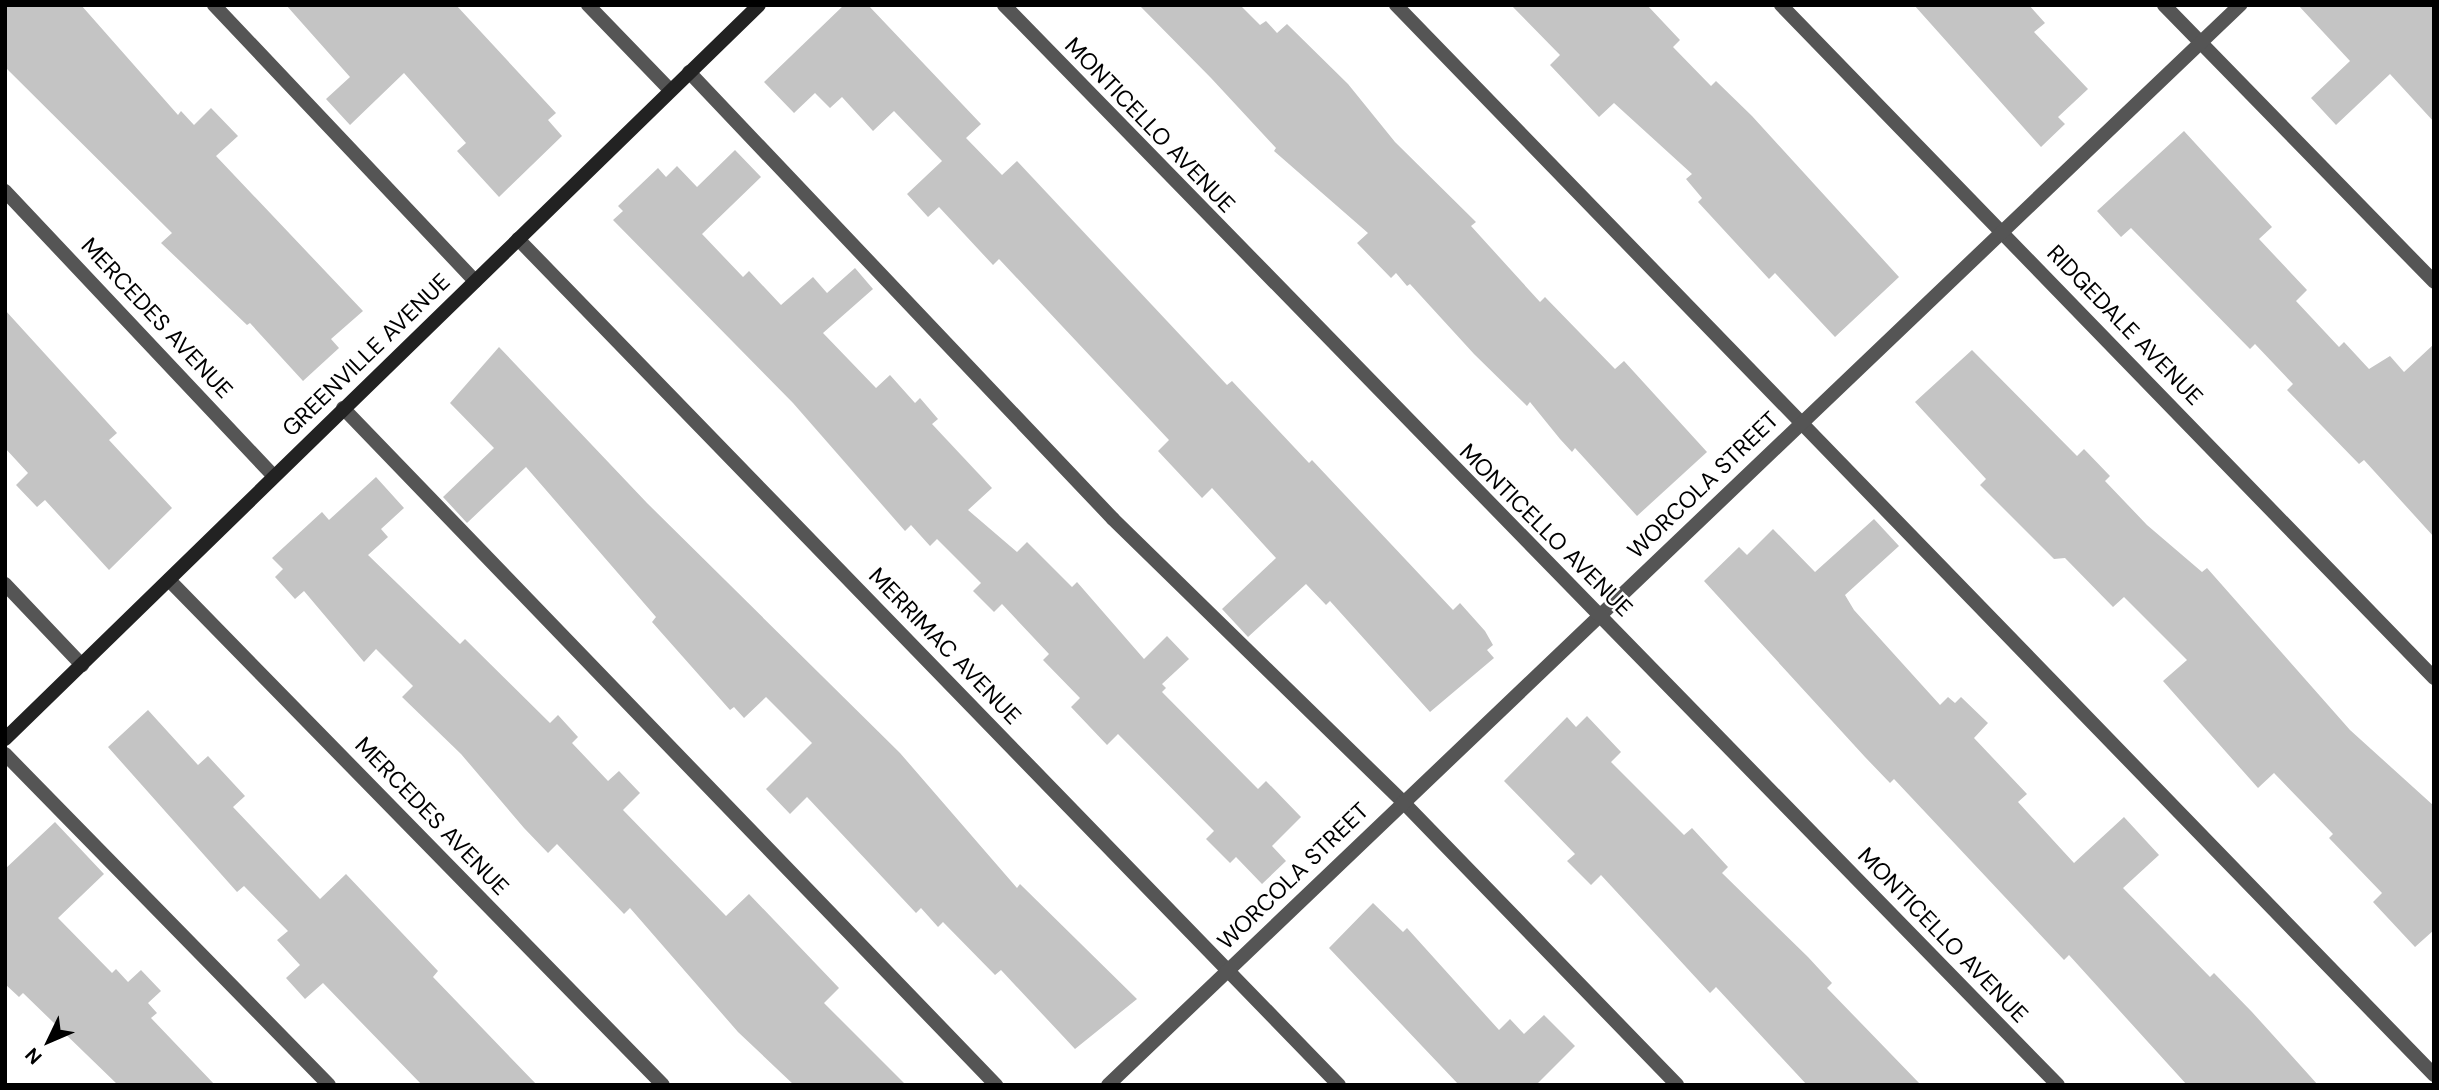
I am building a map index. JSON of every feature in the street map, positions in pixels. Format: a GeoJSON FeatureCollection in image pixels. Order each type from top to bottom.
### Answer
{"type":"FeatureCollection","features":[{"type":"Feature","properties":{"kind":"main road","name":"GREENVILLE AVENUE"},"geometry":{"type":"LineString","coordinates":[[5,739],[759,5]]}},
{"type":"Feature","properties":{"kind":"street"},"geometry":{"type":"LineString","coordinates":[[214,5],[475,281]]}},
{"type":"Feature","properties":{"kind":"street"},"geometry":{"type":"LineString","coordinates":[[587,5],[670,90]]}},
{"type":"Feature","properties":{"kind":"street","name":"MONTICELLO AVENUE"},"geometry":{"type":"LineString","coordinates":[[1004,5],[2058,1085]]}},
{"type":"Feature","properties":{"kind":"street"},"geometry":{"type":"LineString","coordinates":[[1396,5],[2434,1075]]}},
{"type":"Feature","properties":{"kind":"street","name":"RIDGEDALE AVENUE"},"geometry":{"type":"LineString","coordinates":[[1781,5],[2434,678]]}},
{"type":"Feature","properties":{"kind":"street"},"geometry":{"type":"LineString","coordinates":[[2164,5],[2434,282]]}},
{"type":"Feature","properties":{"kind":"street","name":"WORCOLA STREET"},"geometry":{"type":"LineString","coordinates":[[1108,1085],[2240,5]]}},
{"type":"Feature","properties":{"kind":"street"},"geometry":{"type":"LineString","coordinates":[[689,72],[1113,519],[1403,802],[1677,1085]]}},
{"type":"Feature","properties":{"kind":"street","name":"MERCEDES AVENUE"},"geometry":{"type":"LineString","coordinates":[[5,191],[274,476]]}},
{"type":"Feature","properties":{"kind":"street","name":"MERRIMAC AVENUE"},"geometry":{"type":"LineString","coordinates":[[517,239],[1339,1085]]}},
{"type":"Feature","properties":{"kind":"street"},"geometry":{"type":"LineString","coordinates":[[343,408],[996,1085]]}},
{"type":"Feature","properties":{"kind":"street","name":"MERCEDES AVENUE"},"geometry":{"type":"LineString","coordinates":[[169,580],[663,1085]]}},
{"type":"Feature","properties":{"kind":"street"},"geometry":{"type":"LineString","coordinates":[[5,584],[82,665]]}},
{"type":"Feature","properties":{"kind":"street"},"geometry":{"type":"LineString","coordinates":[[5,754],[329,1085]]}},
{"type":"Feature","properties":{"kind":"building"},"geometry":{"type":"Polygon","coordinates":[[[5,5],[81,5],[178,115],[181,111],[194,125],[211,108],[238,136],[216,156],[363,311],[331,339],[339,348],[303,381],[250,323],[247,325],[161,243],[172,233],[5,67],[5,5]]]}},
{"type":"Feature","properties":{"kind":"building"},"geometry":{"type":"Polygon","coordinates":[[[286,5],[456,5],[556,113],[548,120],[562,136],[499,197],[457,151],[466,143],[404,73],[350,125],[326,99],[350,77],[286,5]]]}},
{"type":"Feature","properties":{"kind":"building"},"geometry":{"type":"Polygon","coordinates":[[[844,5],[868,5],[981,124],[966,138],[1002,175],[1017,161],[1227,385],[1232,381],[1309,463],[1312,460],[1453,610],[1460,603],[1485,631],[1493,645],[1487,650],[1494,658],[1430,712],[1330,601],[1326,605],[1306,584],[1248,637],[1222,609],[1276,558],[1212,488],[1202,498],[1158,451],[1169,440],[999,259],[993,265],[939,207],[928,217],[907,194],[942,161],[894,111],[873,131],[842,97],[830,108],[815,93],[794,113],[764,82],[844,5]]]}},
{"type":"Feature","properties":{"kind":"building"},"geometry":{"type":"Polygon","coordinates":[[[1139,5],[1240,5],[1260,25],[1266,21],[1277,33],[1287,24],[1348,84],[1395,142],[1476,222],[1471,226],[1540,302],[1545,297],[1615,369],[1624,361],[1707,452],[1637,516],[1575,448],[1572,452],[1530,402],[1527,406],[1474,354],[1410,284],[1407,286],[1396,273],[1391,278],[1357,243],[1368,233],[1274,151],[1276,148],[1139,5]]]}},
{"type":"Feature","properties":{"kind":"building"},"geometry":{"type":"Polygon","coordinates":[[[1511,5],[1647,5],[1680,40],[1673,47],[1711,86],[1716,81],[1752,116],[1899,277],[1835,337],[1775,273],[1769,279],[1698,202],[1702,198],[1686,179],[1692,174],[1614,103],[1599,117],[1550,65],[1560,55],[1511,5]]]}},
{"type":"Feature","properties":{"kind":"building"},"geometry":{"type":"Polygon","coordinates":[[[1914,5],[2029,5],[2045,23],[2034,32],[2088,89],[2058,117],[2065,124],[2041,147],[1914,5]]]}},
{"type":"Feature","properties":{"kind":"building"},"geometry":{"type":"Polygon","coordinates":[[[2298,5],[2434,5],[2434,122],[2390,74],[2336,125],[2311,98],[2350,61],[2298,5]]]}},
{"type":"Feature","properties":{"kind":"building"},"geometry":{"type":"Polygon","coordinates":[[[2184,131],[2272,227],[2259,239],[2307,290],[2296,301],[2339,347],[2344,342],[2369,369],[2390,356],[2404,372],[2434,344],[2434,537],[2364,460],[2359,464],[2287,390],[2293,384],[2255,344],[2250,349],[2131,228],[2121,237],[2097,211],[2184,131]]]}},
{"type":"Feature","properties":{"kind":"building"},"geometry":{"type":"Polygon","coordinates":[[[735,150],[761,177],[702,234],[743,277],[749,271],[781,305],[813,277],[827,293],[855,268],[873,289],[823,333],[876,388],[890,375],[915,403],[920,398],[938,419],[932,424],[992,488],[968,510],[1017,552],[1027,542],[1072,587],[1077,582],[1144,659],[1167,636],[1189,659],[1162,684],[1166,688],[1162,692],[1258,789],[1266,781],[1301,817],[1272,846],[1286,861],[1262,884],[1236,857],[1230,863],[1206,839],[1214,831],[1118,734],[1107,745],[1071,707],[1080,698],[1043,660],[1049,654],[1002,604],[994,612],[973,591],[981,583],[937,539],[930,546],[911,525],[905,531],[793,403],[613,220],[623,211],[618,206],[658,168],[666,177],[677,166],[697,187],[735,150]]]}},
{"type":"Feature","properties":{"kind":"building"},"geometry":{"type":"Polygon","coordinates":[[[5,310],[117,433],[109,440],[172,508],[109,570],[45,500],[37,507],[16,485],[28,473],[5,448],[5,310]]]}},
{"type":"Feature","properties":{"kind":"building"},"geometry":{"type":"Polygon","coordinates":[[[499,347],[647,503],[900,753],[1017,888],[1020,884],[1137,999],[1075,1049],[1001,970],[995,975],[943,922],[938,927],[921,908],[916,913],[807,797],[790,814],[766,789],[812,743],[766,697],[744,718],[734,707],[730,710],[652,622],[656,617],[526,467],[467,523],[443,497],[494,448],[450,403],[499,347]]]}},
{"type":"Feature","properties":{"kind":"building"},"geometry":{"type":"Polygon","coordinates":[[[1972,350],[2077,456],[2084,449],[2110,476],[2105,481],[2147,525],[2202,572],[2207,568],[2350,730],[2434,806],[2434,930],[2415,947],[2373,902],[2382,893],[2329,838],[2333,834],[2274,773],[2258,788],[2163,681],[2187,660],[2124,597],[2113,607],[2065,558],[2054,559],[1980,485],[1986,479],[1915,402],[1972,350]]]}},
{"type":"Feature","properties":{"kind":"building"},"geometry":{"type":"Polygon","coordinates":[[[376,477],[404,508],[381,529],[388,537],[368,555],[460,644],[465,639],[550,723],[558,715],[578,737],[572,743],[608,781],[619,771],[640,793],[623,810],[726,916],[749,894],[839,988],[824,1003],[906,1085],[794,1085],[738,1032],[630,908],[624,914],[557,844],[548,853],[524,828],[461,754],[402,697],[413,686],[376,649],[364,662],[304,591],[295,599],[275,577],[283,569],[272,558],[322,512],[329,520],[376,477]]]}},
{"type":"Feature","properties":{"kind":"building"},"geometry":{"type":"Polygon","coordinates":[[[1874,519],[1899,546],[1845,595],[1854,610],[1940,705],[1948,697],[1955,703],[1961,697],[1988,723],[1974,738],[2027,794],[2018,802],[2074,863],[2124,817],[2159,855],[2123,888],[2210,977],[2214,973],[2318,1085],[2187,1085],[2069,955],[2064,960],[1894,779],[1890,783],[1865,757],[1704,581],[1739,547],[1747,555],[1773,529],[1815,572],[1874,519]]]}},
{"type":"Feature","properties":{"kind":"building"},"geometry":{"type":"Polygon","coordinates":[[[148,710],[198,765],[208,756],[245,796],[233,807],[320,899],[346,874],[438,971],[433,977],[537,1085],[422,1085],[323,983],[305,999],[286,978],[300,965],[277,940],[288,931],[244,886],[237,892],[108,747],[148,710]]]}},
{"type":"Feature","properties":{"kind":"building"},"geometry":{"type":"Polygon","coordinates":[[[1587,716],[1621,752],[1611,762],[1684,835],[1692,828],[1728,867],[1722,873],[1808,957],[1832,983],[1827,988],[1921,1085],[1807,1085],[1716,987],[1710,993],[1601,875],[1591,885],[1567,861],[1575,854],[1504,781],[1567,717],[1576,727],[1587,716]]]}},
{"type":"Feature","properties":{"kind":"building"},"geometry":{"type":"Polygon","coordinates":[[[55,822],[104,874],[58,918],[112,973],[116,969],[128,982],[141,970],[161,991],[148,1003],[157,1013],[151,1018],[215,1085],[118,1085],[23,993],[19,997],[5,984],[5,869],[55,822]]]}},
{"type":"Feature","properties":{"kind":"building"},"geometry":{"type":"Polygon","coordinates":[[[1373,903],[1403,932],[1407,928],[1499,1030],[1510,1019],[1524,1034],[1544,1015],[1575,1046],[1536,1085],[1459,1085],[1329,948],[1373,903]]]}}]}
